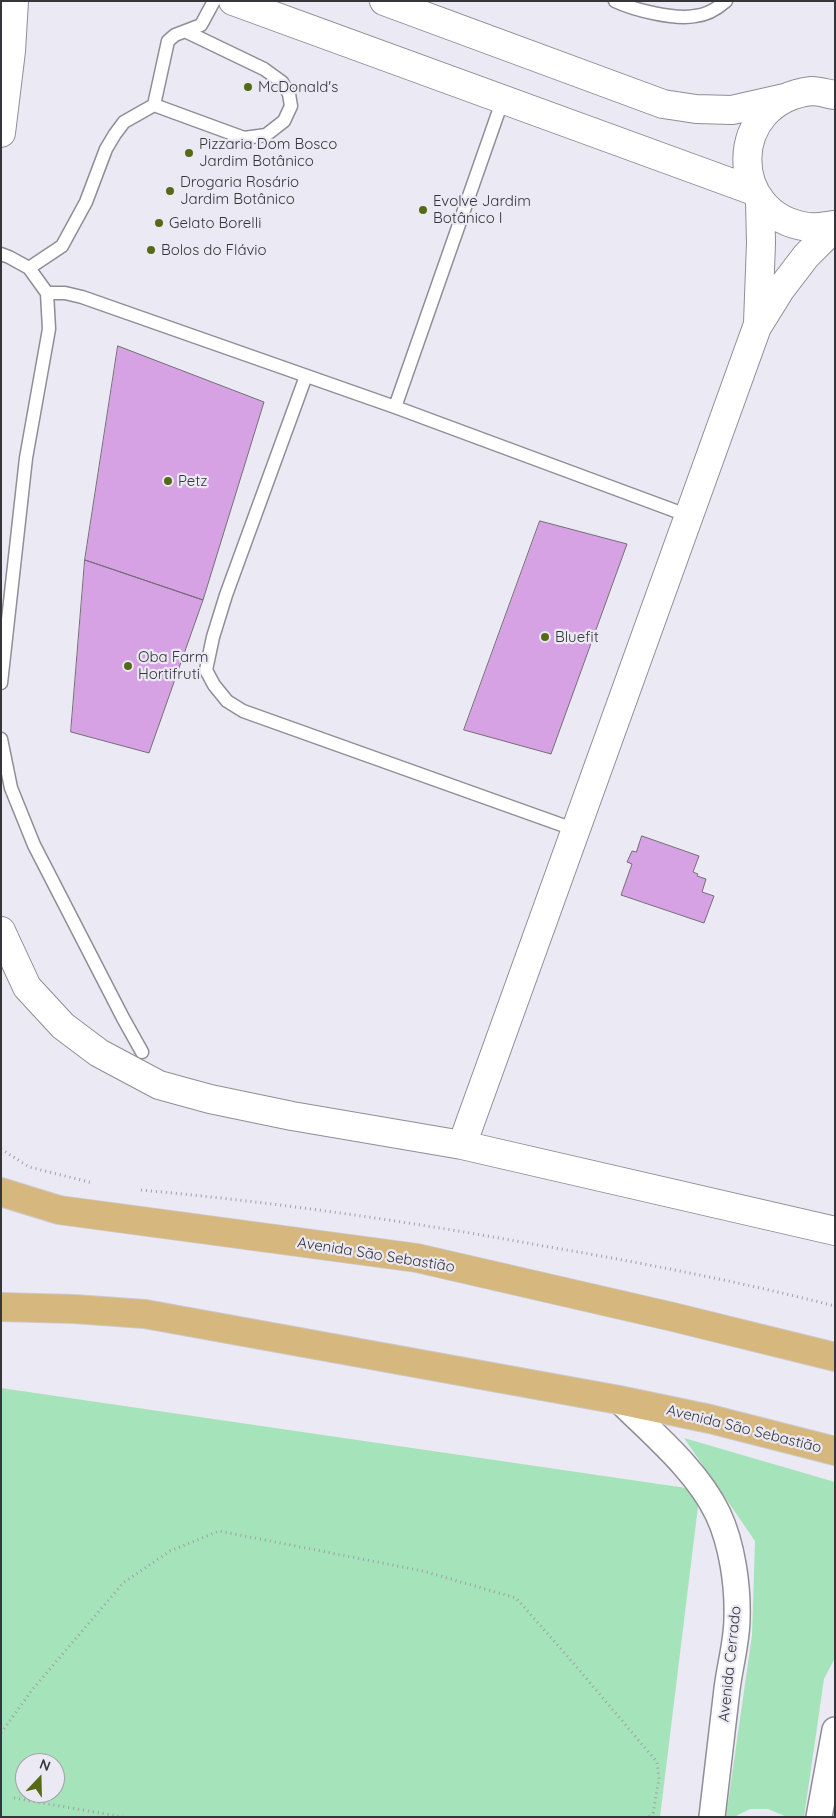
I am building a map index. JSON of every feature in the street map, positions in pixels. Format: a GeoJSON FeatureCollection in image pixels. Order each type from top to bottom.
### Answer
{"type":"FeatureCollection","features":[{"type":"Feature","properties":{"kind":"main road","name":"Avenida São Sebastião"},"geometry":{"type":"LineString","coordinates":[[1,1192],[59,1210],[417,1258],[835,1357]]}},
{"type":"Feature","properties":{"kind":"main road","name":"Avenida São Sebastião"},"geometry":{"type":"LineString","coordinates":[[1,1307],[74,1309],[145,1314],[619,1400],[710,1419],[835,1452]]}},
{"type":"Feature","properties":{"kind":"street"},"geometry":{"type":"LineString","coordinates":[[1,133],[11,51],[14,1]]}},
{"type":"Feature","properties":{"kind":"street"},"geometry":{"type":"LineString","coordinates":[[234,1],[503,99],[757,196],[781,219],[808,228],[835,226]]}},
{"type":"Feature","properties":{"kind":"street"},"geometry":{"type":"LineString","coordinates":[[384,1],[663,104],[696,109],[732,110],[814,91],[835,95]]}},
{"type":"Feature","properties":{"kind":"street"},"geometry":{"type":"LineString","coordinates":[[757,327],[761,251],[757,196],[746,165],[750,138],[763,115],[785,98]]}},
{"type":"Feature","properties":{"kind":"street"},"geometry":{"type":"LineString","coordinates":[[462,1145],[757,327],[780,290],[806,256],[835,226]]}},
{"type":"Feature","properties":{"kind":"street"},"geometry":{"type":"LineString","coordinates":[[1,931],[27,987],[63,1026],[99,1053],[159,1085],[210,1099],[292,1116],[462,1145],[835,1232]]}},
{"type":"Feature","properties":{"kind":"street","name":"Avenida Cerrado"},"geometry":{"type":"LineString","coordinates":[[619,1400],[698,1482],[718,1514],[731,1555],[736,1586],[738,1619],[730,1667],[712,1817]]}},
{"type":"Feature","properties":{"kind":"street"},"geometry":{"type":"LineString","coordinates":[[819,1817],[835,1730]]}},
{"type":"Feature","properties":{"kind":"lane"},"geometry":{"type":"LineString","coordinates":[[29,268],[62,246],[86,202],[106,149],[124,122],[154,105],[168,41],[175,35],[201,25],[214,1]]}},
{"type":"Feature","properties":{"kind":"lane"},"geometry":{"type":"LineString","coordinates":[[615,1],[623,5],[664,15],[695,16],[718,8],[726,1]]}},
{"type":"Feature","properties":{"kind":"lane"},"geometry":{"type":"LineString","coordinates":[[154,105],[244,138],[266,135],[284,121],[291,106],[282,82],[264,68],[186,32]]}},
{"type":"Feature","properties":{"kind":"lane"},"geometry":{"type":"LineString","coordinates":[[395,407],[503,99]]}},
{"type":"Feature","properties":{"kind":"lane"},"geometry":{"type":"LineString","coordinates":[[1,254],[29,268],[47,293],[49,329],[26,458],[1,682]]}},
{"type":"Feature","properties":{"kind":"lane"},"geometry":{"type":"LineString","coordinates":[[47,293],[65,293],[82,297],[395,407],[690,516]]}},
{"type":"Feature","properties":{"kind":"lane"},"geometry":{"type":"LineString","coordinates":[[306,376],[226,595],[213,636],[206,670],[214,685],[227,701],[243,712],[576,830]]}},
{"type":"Feature","properties":{"kind":"lane"},"geometry":{"type":"LineString","coordinates":[[1,740],[11,788],[34,845],[122,1018],[142,1052]]}},
{"type":"Feature","properties":{"kind":"path"},"geometry":{"type":"LineString","coordinates":[[1,1733],[32,1690],[123,1583],[170,1551],[219,1531],[423,1571],[516,1598],[658,1762],[659,1779],[653,1813],[649,1817]]}},
{"type":"Feature","properties":{"kind":"path"},"geometry":{"type":"LineString","coordinates":[[14,1798],[123,1817]]}},
{"type":"Feature","properties":{"kind":"green space"},"geometry":{"type":"Polygon","coordinates":[[[1,1388],[700,1490],[660,1817],[1,1817],[1,1388]]]}},
{"type":"Feature","properties":{"kind":"green space"},"geometry":{"type":"Polygon","coordinates":[[[684,1438],[835,1482],[835,1658],[824,1679],[804,1817],[787,1817],[768,1809],[750,1809],[734,1817],[726,1817],[752,1635],[755,1541],[684,1438]]]}},
{"type":"Feature","properties":{"kind":"building","name":"Petz"},"geometry":{"type":"Polygon","coordinates":[[[118,346],[264,402],[203,600],[85,560],[118,346]]]}},
{"type":"Feature","properties":{"kind":"building","name":"Bluefit"},"geometry":{"type":"Polygon","coordinates":[[[540,521],[627,544],[551,754],[464,730],[540,521]]]}},
{"type":"Feature","properties":{"kind":"building","name":"Oba Farm Hortifruti"},"geometry":{"type":"Polygon","coordinates":[[[85,560],[203,600],[149,753],[71,732],[85,560]]]}},
{"type":"Feature","properties":{"kind":"building"},"geometry":{"type":"Polygon","coordinates":[[[642,836],[699,856],[693,872],[698,874],[697,876],[706,879],[702,892],[714,896],[704,923],[621,895],[632,864],[627,862],[632,851],[636,852],[642,836]]]}},
{"type":"Feature","properties":{"kind":"place","name":"McDonald's"},"geometry":{"type":"Point","coordinates":[248,87]}},
{"type":"Feature","properties":{"kind":"place","name":"Pizzaria Dom Bosco Jardim Botânico"},"geometry":{"type":"Point","coordinates":[189,153]}},
{"type":"Feature","properties":{"kind":"place","name":"Drogaria Rosário Jardim Botânico"},"geometry":{"type":"Point","coordinates":[170,191]}},
{"type":"Feature","properties":{"kind":"place","name":"Evolve Jardim Botânico I"},"geometry":{"type":"Point","coordinates":[423,210]}},
{"type":"Feature","properties":{"kind":"place","name":"Gelato Borelli"},"geometry":{"type":"Point","coordinates":[159,223]}},
{"type":"Feature","properties":{"kind":"place","name":"Bolos do Flávio"},"geometry":{"type":"Point","coordinates":[151,250]}},
{"type":"Feature","properties":{"kind":"place","name":"Petz"},"geometry":{"type":"Point","coordinates":[168,481]}},
{"type":"Feature","properties":{"kind":"place","name":"Bluefit"},"geometry":{"type":"Point","coordinates":[545,637]}},
{"type":"Feature","properties":{"kind":"place","name":"Oba Farm Hortifruti"},"geometry":{"type":"Point","coordinates":[128,666]}}]}
